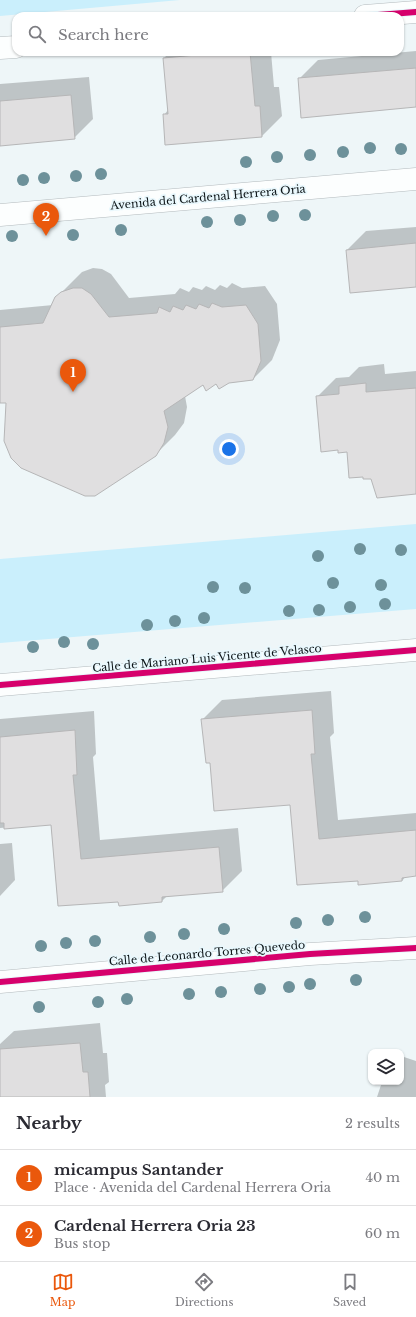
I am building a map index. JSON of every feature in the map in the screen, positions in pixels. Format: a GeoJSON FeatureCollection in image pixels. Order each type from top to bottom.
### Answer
{"type":"FeatureCollection","features":[{"type":"Feature","properties":{"kind":"street"},"geometry":{"type":"LineString","coordinates":[[404,13],[416,12]]}},
{"type":"Feature","properties":{"kind":"street"},"geometry":{"type":"LineString","coordinates":[[0,48],[12,47]]}},
{"type":"Feature","properties":{"kind":"street","name":"Avenida del Cardenal Herrera Oria"},"geometry":{"type":"LineString","coordinates":[[0,215],[416,179]]}},
{"type":"Feature","properties":{"kind":"street","name":"Calle de Mariano Luis Vicente de Velasco"},"geometry":{"type":"LineString","coordinates":[[0,685],[416,650]]}},
{"type":"Feature","properties":{"kind":"street","name":"Calle de Leonardo Torres Quevedo"},"geometry":{"type":"LineString","coordinates":[[0,982],[310,954],[416,948]]}},
{"type":"Feature","properties":{"kind":"shaded area"},"geometry":{"type":"Polygon","coordinates":[[[0,0],[180,0],[45,12],[12,12],[12,15],[0,16],[0,0]]]}},
{"type":"Feature","properties":{"kind":"shaded area"},"geometry":{"type":"Polygon","coordinates":[[[416,524],[416,609],[0,643],[0,559],[416,524]]]}},
{"type":"Feature","properties":{"kind":"building"},"geometry":{"type":"Polygon","coordinates":[[[185,56],[250,56],[255,106],[260,106],[262,137],[165,145],[163,114],[168,114],[163,58],[185,56]]]}},
{"type":"Feature","properties":{"kind":"building"},"geometry":{"type":"Polygon","coordinates":[[[416,68],[416,107],[301,118],[298,78],[416,68]]]}},
{"type":"Feature","properties":{"kind":"building"},"geometry":{"type":"Polygon","coordinates":[[[71,95],[75,139],[0,146],[0,101],[71,95]]]}},
{"type":"Feature","properties":{"kind":"building"},"geometry":{"type":"Polygon","coordinates":[[[416,243],[416,287],[350,293],[346,250],[416,243]]]}},
{"type":"Feature","properties":{"kind":"building"},"geometry":{"type":"Polygon","coordinates":[[[73,288],[82,288],[91,294],[109,317],[157,313],[159,307],[170,312],[173,306],[183,310],[186,305],[196,309],[199,304],[209,308],[212,303],[222,307],[246,305],[258,324],[261,361],[253,380],[229,383],[219,389],[216,384],[206,391],[203,385],[164,411],[168,427],[164,443],[156,456],[95,496],[85,496],[21,468],[11,458],[4,441],[6,403],[0,403],[0,327],[43,323],[55,297],[61,292],[73,288]]]}},
{"type":"Feature","properties":{"kind":"building"},"geometry":{"type":"Polygon","coordinates":[[[366,383],[366,392],[416,388],[416,494],[377,498],[371,479],[363,479],[363,477],[349,478],[347,452],[338,453],[338,450],[321,452],[316,396],[339,394],[339,386],[366,383]]]}},
{"type":"Feature","properties":{"kind":"building"},"geometry":{"type":"Polygon","coordinates":[[[312,710],[315,754],[311,754],[319,839],[416,830],[416,876],[402,878],[402,881],[358,885],[358,881],[297,885],[290,805],[214,811],[210,763],[206,763],[201,719],[312,710]]]}},
{"type":"Feature","properties":{"kind":"building"},"geometry":{"type":"Polygon","coordinates":[[[75,730],[77,775],[73,775],[81,859],[219,847],[223,892],[162,897],[162,902],[119,906],[118,902],[58,906],[51,825],[4,829],[4,823],[0,823],[0,737],[75,730]]]}},
{"type":"Feature","properties":{"kind":"building"},"geometry":{"type":"Polygon","coordinates":[[[80,1043],[83,1072],[88,1072],[90,1097],[0,1097],[0,1049],[80,1043]]]}},
{"type":"Feature","properties":{"kind":"cycle path"},"geometry":{"type":"LineString","coordinates":[[404,13],[416,12]]}},
{"type":"Feature","properties":{"kind":"cycle path"},"geometry":{"type":"LineString","coordinates":[[0,685],[416,650]]}},
{"type":"Feature","properties":{"kind":"cycle path"},"geometry":{"type":"LineString","coordinates":[[0,982],[310,954],[416,948]]}},
{"type":"Feature","properties":{"kind":"place","name":"Cardenal Herrera Oria 23"},"geometry":{"type":"Point","coordinates":[46,236]}},
{"type":"Feature","properties":{"kind":"place","name":"micampus Santander"},"geometry":{"type":"Point","coordinates":[73,392]}}]}
